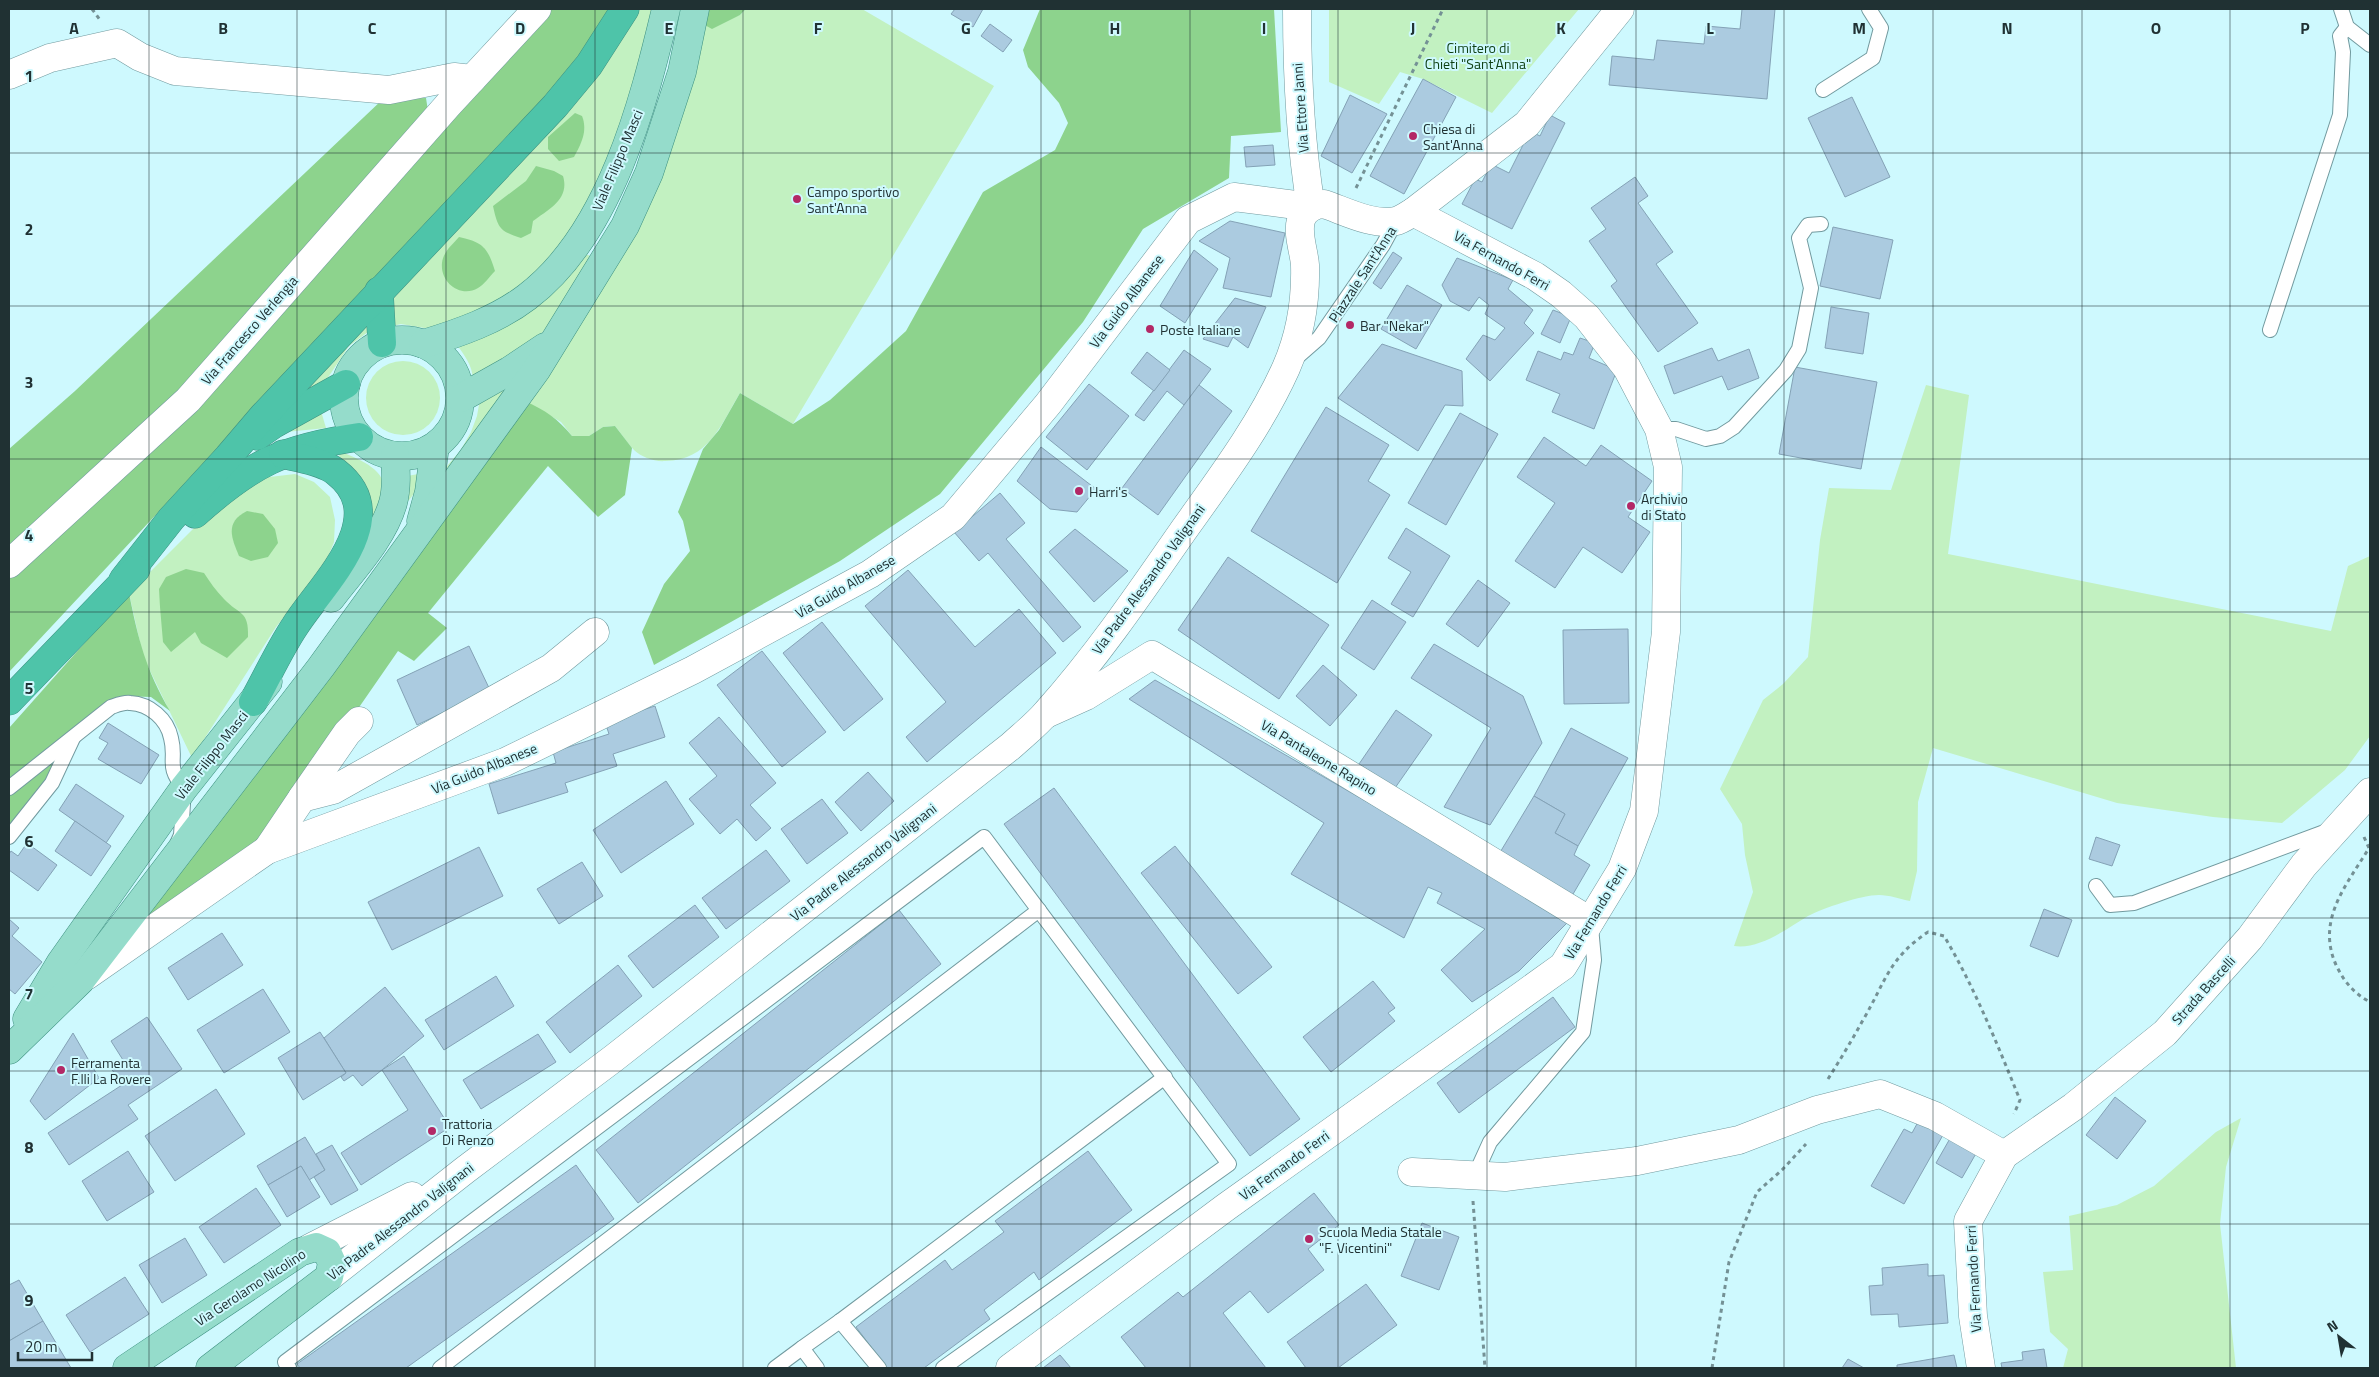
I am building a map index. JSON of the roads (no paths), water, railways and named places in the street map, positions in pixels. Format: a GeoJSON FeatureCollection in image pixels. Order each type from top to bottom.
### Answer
{"type":"FeatureCollection","features":[{"type":"Feature","properties":{"kind":"highway"},"geometry":{"type":"LineString","coordinates":[[123,580],[171,519],[228,457],[262,416],[555,106],[589,65],[626,9]]}},
{"type":"Feature","properties":{"kind":"highway"},"geometry":{"type":"LineString","coordinates":[[379,291],[382,343]]}},
{"type":"Feature","properties":{"kind":"highway"},"geometry":{"type":"LineString","coordinates":[[228,457],[274,424],[346,384]]}},
{"type":"Feature","properties":{"kind":"highway"},"geometry":{"type":"LineString","coordinates":[[9,701],[123,580],[232,483],[259,465],[282,454],[313,444],[358,436]]}},
{"type":"Feature","properties":{"kind":"highway"},"geometry":{"type":"LineString","coordinates":[[253,702],[295,626],[347,554],[355,536],[358,523],[353,494],[336,472],[326,466],[282,454]]}},
{"type":"Feature","properties":{"kind":"main road","name":"Viale Filippo Masci"},"geometry":{"type":"LineString","coordinates":[[423,344],[497,316],[527,298],[556,270],[579,240],[598,210],[633,126],[654,62],[666,9]]}},
{"type":"Feature","properties":{"kind":"main road","name":"Viale Filippo Masci"},"geometry":{"type":"LineString","coordinates":[[12,1043],[81,980],[316,674],[537,369],[625,226],[649,173],[682,72],[695,9]]}},
{"type":"Feature","properties":{"kind":"main road"},"geometry":{"type":"LineString","coordinates":[[410,340],[423,344],[436,350],[455,371],[461,398],[459,412],[454,425],[446,437],[423,453],[395,456],[381,453],[358,436],[350,425],[345,412],[346,384],[351,371],[359,359],[382,343],[410,340]]}},
{"type":"Feature","properties":{"kind":"main road","name":"Viale Filippo Masci"},"geometry":{"type":"LineString","coordinates":[[461,398],[509,371],[555,340]]}},
{"type":"Feature","properties":{"kind":"main road","name":"Viale Filippo Masci"},"geometry":{"type":"LineString","coordinates":[[416,536],[429,492],[435,446]]}},
{"type":"Feature","properties":{"kind":"main road","name":"Viale Filippo Masci"},"geometry":{"type":"LineString","coordinates":[[12,1043],[61,962],[184,788],[253,702],[381,530],[393,501],[396,483],[395,456]]}},
{"type":"Feature","properties":{"kind":"main road","name":"Via Gerolamo Nicolino"},"geometry":{"type":"LineString","coordinates":[[128,1368],[300,1252],[310,1248],[321,1249],[329,1255],[332,1263],[329,1277]]}},
{"type":"Feature","properties":{"kind":"main road","name":"Via Padre Alessandro Valignani"},"geometry":{"type":"LineString","coordinates":[[210,1368],[329,1277]]}},
{"type":"Feature","properties":{"kind":"street","name":"Via Francesco Verlengia"},"geometry":{"type":"LineString","coordinates":[[9,564],[188,400],[536,9]]}},
{"type":"Feature","properties":{"kind":"street","name":"Via Ettore Janni"},"geometry":{"type":"LineString","coordinates":[[1296,9],[1298,89],[1304,162],[1311,207]]}},
{"type":"Feature","properties":{"kind":"street"},"geometry":{"type":"LineString","coordinates":[[1404,217],[1527,124],[1620,9]]}},
{"type":"Feature","properties":{"kind":"street"},"geometry":{"type":"LineString","coordinates":[[9,74],[50,58],[117,43],[140,57],[175,71],[389,90],[454,77],[472,79]]}},
{"type":"Feature","properties":{"kind":"street","name":"Via Guido Albanese"},"geometry":{"type":"LineString","coordinates":[[81,980],[267,850],[505,762],[694,670],[870,574],[953,517],[1048,404],[1188,220],[1234,197],[1311,207]]}},
{"type":"Feature","properties":{"kind":"street","name":"Piazzale Sant'Anna"},"geometry":{"type":"LineString","coordinates":[[1311,207],[1324,204],[1371,220],[1404,217]]}},
{"type":"Feature","properties":{"kind":"street","name":"Via Padre Alessandro Valignani"},"geometry":{"type":"LineString","coordinates":[[329,1277],[465,1170],[629,1046],[1011,746],[1046,714],[1133,604],[1222,475],[1274,393],[1287,366],[1305,301],[1305,264],[1301,220],[1311,207]]}},
{"type":"Feature","properties":{"kind":"street","name":"Via Fernando Ferri"},"geometry":{"type":"LineString","coordinates":[[1010,1368],[1226,1207],[1563,966],[1622,869],[1644,811],[1666,632],[1668,467],[1659,429],[1627,368],[1581,311],[1535,276],[1404,217]]}},
{"type":"Feature","properties":{"kind":"street"},"geometry":{"type":"LineString","coordinates":[[302,798],[333,790],[551,668],[595,632]]}},
{"type":"Feature","properties":{"kind":"street","name":"Via Pantaleone Rapino"},"geometry":{"type":"LineString","coordinates":[[1046,714],[1086,696],[1152,655],[1590,921]]}},
{"type":"Feature","properties":{"kind":"street"},"geometry":{"type":"LineString","coordinates":[[302,798],[347,733],[359,722]]}},
{"type":"Feature","properties":{"kind":"street","name":"Strada Bascelli"},"geometry":{"type":"LineString","coordinates":[[2004,1155],[2073,1107],[2165,1033],[2250,938],[2304,865],[2370,792]]}},
{"type":"Feature","properties":{"kind":"street","name":"Via Guido Albanese"},"geometry":{"type":"LineString","coordinates":[[267,850],[302,798]]}},
{"type":"Feature","properties":{"kind":"street"},"geometry":{"type":"LineString","coordinates":[[1412,1172],[1505,1176],[1637,1161],[1739,1140],[1817,1110],[1880,1094],[1935,1116],[2004,1155]]}},
{"type":"Feature","properties":{"kind":"street","name":"Via Fernando Ferri"},"geometry":{"type":"LineString","coordinates":[[1980,1368],[1973,1316],[1968,1221],[2004,1155]]}},
{"type":"Feature","properties":{"kind":"street"},"geometry":{"type":"LineString","coordinates":[[310,1248],[465,1170]]}},
{"type":"Feature","properties":{"kind":"lane"},"geometry":{"type":"LineString","coordinates":[[1824,90],[1873,58],[1881,28],[1869,9]]}},
{"type":"Feature","properties":{"kind":"lane"},"geometry":{"type":"LineString","coordinates":[[2341,9],[2347,27],[2370,45]]}},
{"type":"Feature","properties":{"kind":"lane"},"geometry":{"type":"LineString","coordinates":[[2270,330],[2340,115],[2343,52],[2340,36],[2347,27]]}},
{"type":"Feature","properties":{"kind":"lane","name":"Piazzale Sant'Anna"},"geometry":{"type":"LineString","coordinates":[[1287,366],[1319,338],[1404,217]]}},
{"type":"Feature","properties":{"kind":"lane"},"geometry":{"type":"LineString","coordinates":[[1659,429],[1676,429],[1706,439],[1720,436],[1734,427],[1786,370],[1799,349],[1811,288],[1799,238],[1808,225],[1821,224]]}},
{"type":"Feature","properties":{"kind":"lane"},"geometry":{"type":"LineString","coordinates":[[9,788],[111,707],[130,703],[150,708],[164,720],[172,738],[173,775],[184,788],[181,835],[165,871]]}},
{"type":"Feature","properties":{"kind":"lane"},"geometry":{"type":"LineString","coordinates":[[9,837],[52,783],[74,735]]}},
{"type":"Feature","properties":{"kind":"lane"},"geometry":{"type":"LineString","coordinates":[[2096,886],[2110,905],[2134,903],[2338,827]]}},
{"type":"Feature","properties":{"kind":"lane"},"geometry":{"type":"LineString","coordinates":[[289,1368],[285,1362],[984,837],[1229,1164],[943,1368]]}},
{"type":"Feature","properties":{"kind":"lane"},"geometry":{"type":"LineString","coordinates":[[440,1368],[1039,910]]}},
{"type":"Feature","properties":{"kind":"lane"},"geometry":{"type":"LineString","coordinates":[[1475,1175],[1490,1142],[1583,1032],[1594,960],[1590,921]]}},
{"type":"Feature","properties":{"kind":"lane"},"geometry":{"type":"LineString","coordinates":[[776,1368],[1164,1077]]}},
{"type":"Feature","properties":{"kind":"lane"},"geometry":{"type":"LineString","coordinates":[[840,1321],[879,1368]]}},
{"type":"Feature","properties":{"kind":"lane"},"geometry":{"type":"LineString","coordinates":[[802,1348],[817,1368]]}},
{"type":"Feature","properties":{"kind":"place","name":"Chiesa di Sant'Anna"},"geometry":{"type":"Point","coordinates":[1413,136]}},
{"type":"Feature","properties":{"kind":"place","name":"Campo sportivo Sant'Anna"},"geometry":{"type":"Point","coordinates":[797,199]}},
{"type":"Feature","properties":{"kind":"place","name":"Bar \"Nekar\""},"geometry":{"type":"Point","coordinates":[1350,325]}},
{"type":"Feature","properties":{"kind":"place","name":"Poste Italiane"},"geometry":{"type":"Point","coordinates":[1150,329]}},
{"type":"Feature","properties":{"kind":"place","name":"Harri's"},"geometry":{"type":"Point","coordinates":[1079,491]}},
{"type":"Feature","properties":{"kind":"place","name":"Archivio di Stato"},"geometry":{"type":"Point","coordinates":[1631,506]}},
{"type":"Feature","properties":{"kind":"place","name":"Ferramenta F.lli La Rovere"},"geometry":{"type":"Point","coordinates":[61,1070]}},
{"type":"Feature","properties":{"kind":"place","name":"Trattoria Di Renzo"},"geometry":{"type":"Point","coordinates":[432,1131]}},
{"type":"Feature","properties":{"kind":"place","name":"Scuola Media Statale \"F. Vicentini\""},"geometry":{"type":"Point","coordinates":[1309,1239]}},
{"type":"Feature","properties":{"kind":"park label","name":"Cimitero di Chieti \"Sant'Anna\""},"geometry":{"type":"Point","coordinates":[1478,56]}}]}
